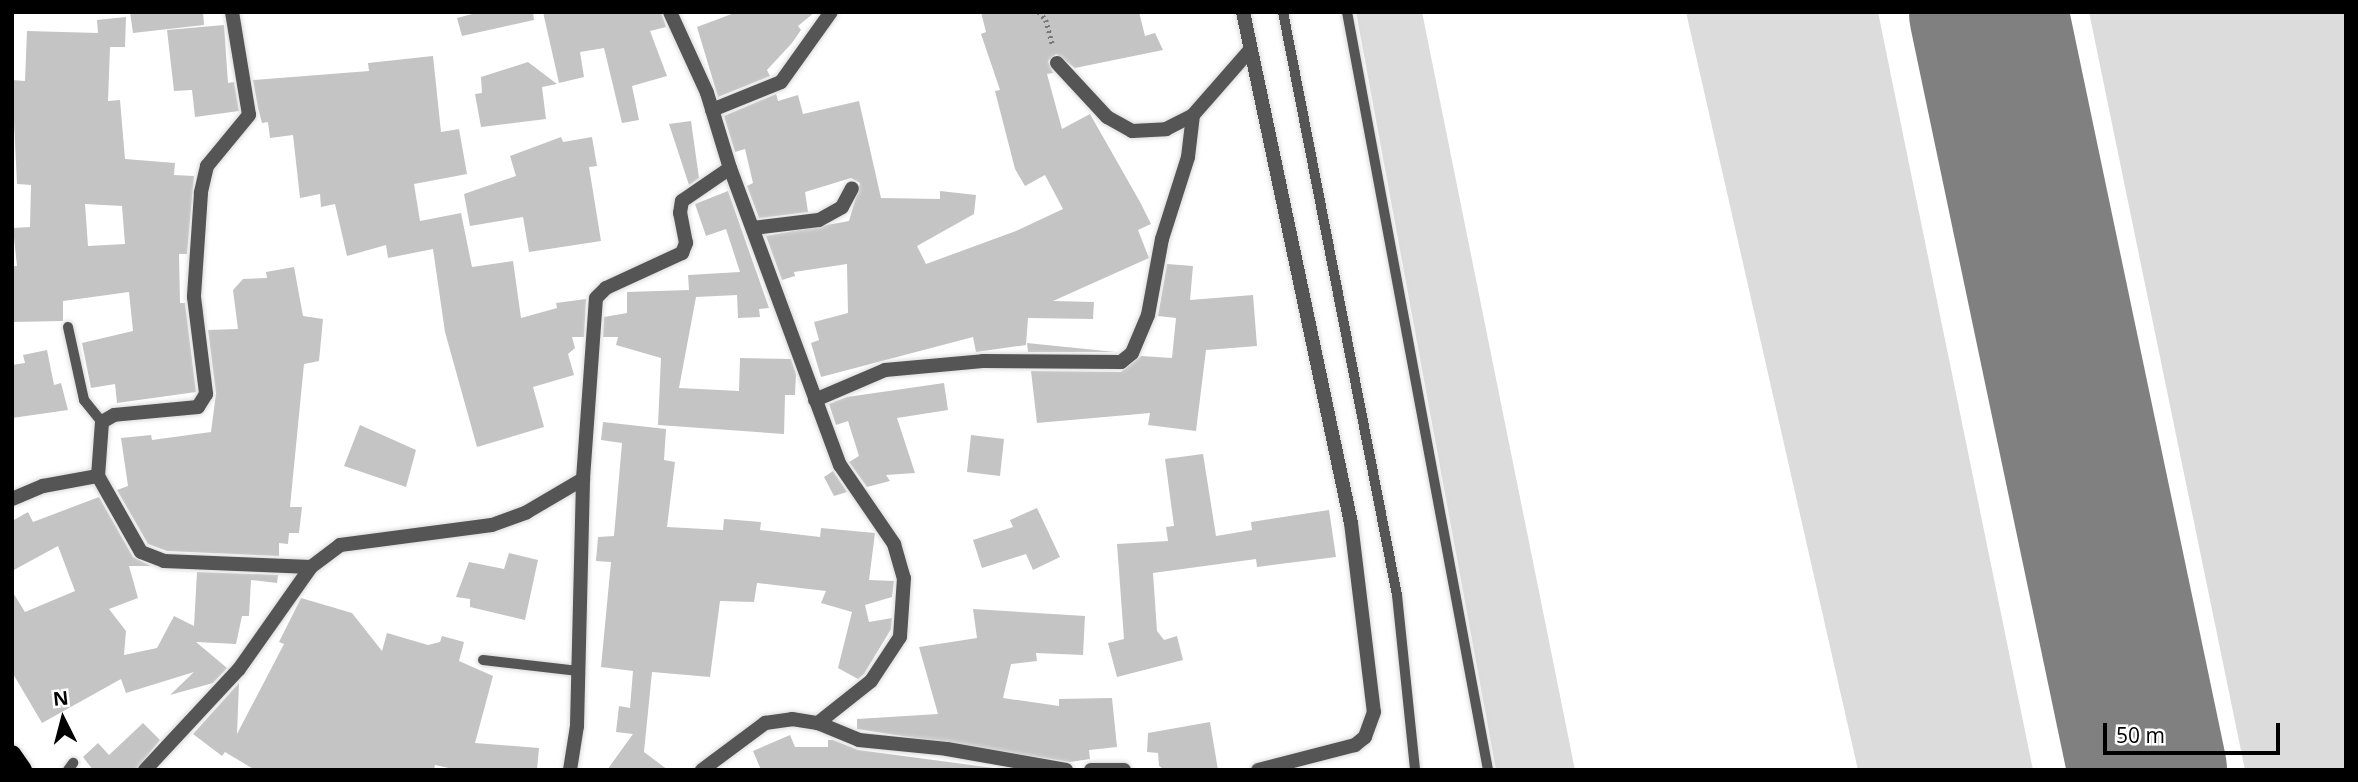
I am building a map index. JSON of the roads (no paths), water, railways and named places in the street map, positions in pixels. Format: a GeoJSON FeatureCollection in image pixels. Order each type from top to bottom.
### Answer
{"type":"FeatureCollection","features":[{"type":"Feature","properties":{"kind":"main road"},"geometry":{"type":"LineString","coordinates":[[12,754],[23,770]]}},
{"type":"Feature","properties":{"kind":"street"},"geometry":{"type":"LineString","coordinates":[[232,12],[249,115],[206,166],[201,193],[194,297],[206,394],[198,407],[114,415],[102,422],[98,476],[141,552],[164,561],[311,567]]}},
{"type":"Feature","properties":{"kind":"street"},"geometry":{"type":"LineString","coordinates":[[670,12],[712,110],[730,168],[840,465],[894,544],[904,578],[901,638],[871,681],[818,723]]}},
{"type":"Feature","properties":{"kind":"street"},"geometry":{"type":"LineString","coordinates":[[712,110],[781,82],[831,12]]}},
{"type":"Feature","properties":{"kind":"street"},"geometry":{"type":"LineString","coordinates":[[1243,12],[1301,271],[1351,523],[1374,712],[1365,737],[1355,745],[1258,770]]}},
{"type":"Feature","properties":{"kind":"street"},"geometry":{"type":"LineString","coordinates":[[1057,63],[1107,117],[1132,131],[1167,129],[1193,115],[1250,50]]}},
{"type":"Feature","properties":{"kind":"street"},"geometry":{"type":"LineString","coordinates":[[815,400],[885,370],[945,363],[1068,358],[1096,365],[1122,362],[1136,345],[1147,315],[1162,239],[1188,157],[1193,115]]}},
{"type":"Feature","properties":{"kind":"street"},"geometry":{"type":"LineString","coordinates":[[570,770],[578,671],[583,479],[596,298],[606,288],[682,253],[686,243],[680,213],[682,201],[730,168]]}},
{"type":"Feature","properties":{"kind":"street"},"geometry":{"type":"LineString","coordinates":[[753,228],[818,220],[842,207],[852,188]]}},
{"type":"Feature","properties":{"kind":"street"},"geometry":{"type":"LineString","coordinates":[[12,499],[43,486],[98,476]]}},
{"type":"Feature","properties":{"kind":"street"},"geometry":{"type":"LineString","coordinates":[[145,770],[239,669],[311,567],[340,545],[492,525],[527,512],[583,479]]}},
{"type":"Feature","properties":{"kind":"street"},"geometry":{"type":"LineString","coordinates":[[702,770],[765,723],[793,719],[818,723],[859,740],[968,752],[1066,770]]}},
{"type":"Feature","properties":{"kind":"street"},"geometry":{"type":"LineString","coordinates":[[1091,770],[1124,770]]}},
{"type":"Feature","properties":{"kind":"lane"},"geometry":{"type":"LineString","coordinates":[[1283,12],[1397,595],[1415,770]]}},
{"type":"Feature","properties":{"kind":"lane"},"geometry":{"type":"LineString","coordinates":[[1347,12],[1488,770]]}},
{"type":"Feature","properties":{"kind":"lane"},"geometry":{"type":"LineString","coordinates":[[68,327],[84,400],[102,422]]}},
{"type":"Feature","properties":{"kind":"lane"},"geometry":{"type":"LineString","coordinates":[[483,660],[578,671]]}}]}
